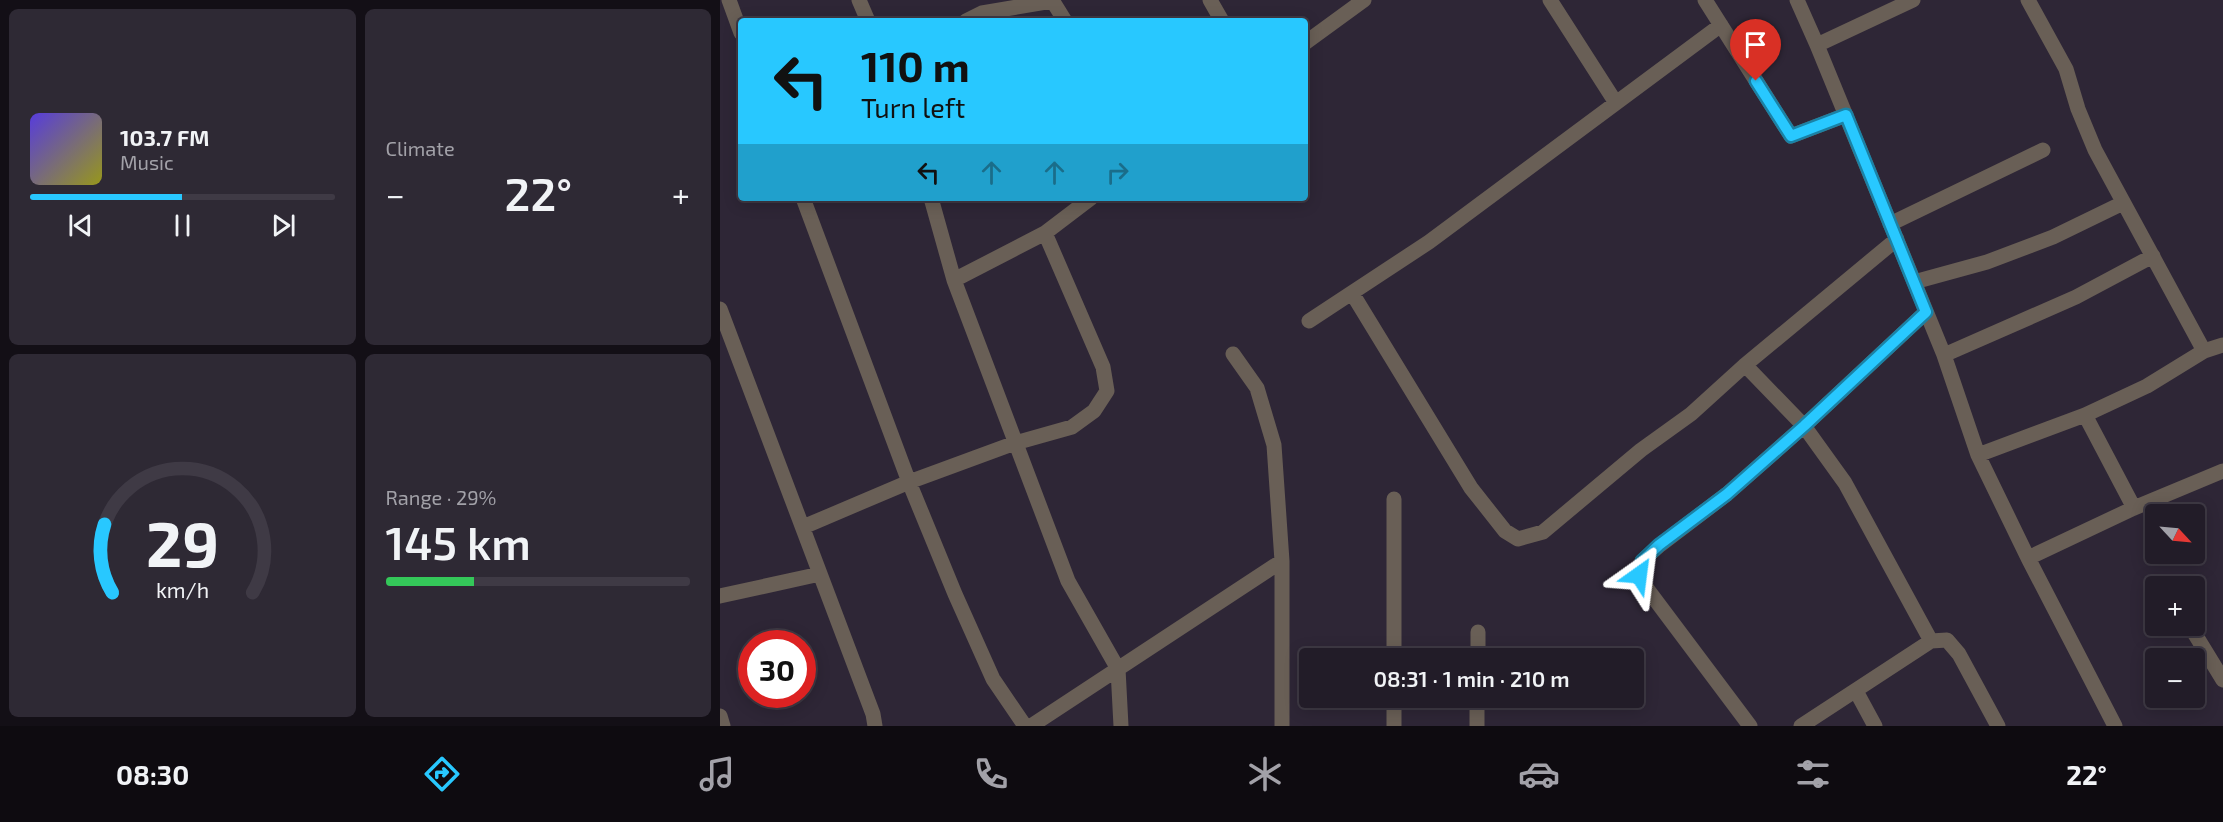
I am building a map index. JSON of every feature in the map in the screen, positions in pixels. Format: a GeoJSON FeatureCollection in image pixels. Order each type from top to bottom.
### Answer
{"type":"FeatureCollection","features":[{"type":"Feature","properties":{"kind":"street"},"geometry":{"type":"LineString","coordinates":[[729,0],[738,25]]}},
{"type":"Feature","properties":{"kind":"street"},"geometry":{"type":"LineString","coordinates":[[859,0],[867,18]]}},
{"type":"Feature","properties":{"kind":"street"},"geometry":{"type":"LineString","coordinates":[[969,18],[979,7],[1052,0],[1063,18]]}},
{"type":"Feature","properties":{"kind":"street"},"geometry":{"type":"LineString","coordinates":[[1210,0],[1220,18]]}},
{"type":"Feature","properties":{"kind":"street"},"geometry":{"type":"LineString","coordinates":[[1550,0],[1616,103]]}},
{"type":"Feature","properties":{"kind":"street"},"geometry":{"type":"LineString","coordinates":[[1705,0],[1791,136],[1846,115]]}},
{"type":"Feature","properties":{"kind":"street"},"geometry":{"type":"LineString","coordinates":[[1797,0],[1944,355],[1978,455],[2028,558],[2115,726]]}},
{"type":"Feature","properties":{"kind":"street"},"geometry":{"type":"LineString","coordinates":[[1817,45],[1913,0]]}},
{"type":"Feature","properties":{"kind":"street"},"geometry":{"type":"LineString","coordinates":[[2028,0],[2066,69],[2078,109],[2095,150],[2204,351]]}},
{"type":"Feature","properties":{"kind":"street"},"geometry":{"type":"LineString","coordinates":[[1308,41],[1356,2]]}},
{"type":"Feature","properties":{"kind":"street"},"geometry":{"type":"LineString","coordinates":[[1309,321],[1429,242],[1721,25]]}},
{"type":"Feature","properties":{"kind":"street"},"geometry":{"type":"LineString","coordinates":[[1890,224],[2043,150]]}},
{"type":"Feature","properties":{"kind":"street"},"geometry":{"type":"LineString","coordinates":[[804,201],[909,482],[993,679],[1025,726]]}},
{"type":"Feature","properties":{"kind":"street"},"geometry":{"type":"LineString","coordinates":[[932,201],[954,280],[1068,581],[1119,669],[1121,726]]}},
{"type":"Feature","properties":{"kind":"street"},"geometry":{"type":"LineString","coordinates":[[954,280],[1045,233],[1087,201]]}},
{"type":"Feature","properties":{"kind":"street"},"geometry":{"type":"LineString","coordinates":[[1914,282],[1987,262],[2053,237],[2123,202]]}},
{"type":"Feature","properties":{"kind":"street"},"geometry":{"type":"LineString","coordinates":[[803,527],[909,482],[1015,443],[1072,427],[1094,411],[1107,391],[1103,367],[1045,233]]}},
{"type":"Feature","properties":{"kind":"street"},"geometry":{"type":"LineString","coordinates":[[1352,293],[1471,488],[1505,531],[1518,539],[1543,532],[1641,450],[1691,414],[1745,365],[1897,239]]}},
{"type":"Feature","properties":{"kind":"street"},"geometry":{"type":"LineString","coordinates":[[1944,355],[2076,297],[2153,256]]}},
{"type":"Feature","properties":{"kind":"street"},"geometry":{"type":"LineString","coordinates":[[720,309],[873,714],[875,726]]}},
{"type":"Feature","properties":{"kind":"street"},"geometry":{"type":"LineString","coordinates":[[1750,726],[1648,590],[1639,575],[1642,561],[1659,545],[1727,494],[1926,312]]}},
{"type":"Feature","properties":{"kind":"street"},"geometry":{"type":"LineString","coordinates":[[1978,455],[2085,415],[2147,386],[2204,351],[2223,345]]}},
{"type":"Feature","properties":{"kind":"street"},"geometry":{"type":"LineString","coordinates":[[1233,354],[1257,388],[1274,445],[1282,561],[1282,726]]}},
{"type":"Feature","properties":{"kind":"street"},"geometry":{"type":"LineString","coordinates":[[1745,365],[1804,426],[1845,483],[1931,641]]}},
{"type":"Feature","properties":{"kind":"street"},"geometry":{"type":"LineString","coordinates":[[2085,415],[2134,508]]}},
{"type":"Feature","properties":{"kind":"street"},"geometry":{"type":"LineString","coordinates":[[2028,558],[2134,508],[2223,471]]}},
{"type":"Feature","properties":{"kind":"street"},"geometry":{"type":"LineString","coordinates":[[1394,499],[1394,648]]}},
{"type":"Feature","properties":{"kind":"street"},"geometry":{"type":"LineString","coordinates":[[1031,726],[1282,561]]}},
{"type":"Feature","properties":{"kind":"street"},"geometry":{"type":"LineString","coordinates":[[720,596],[820,574]]}},
{"type":"Feature","properties":{"kind":"street"},"geometry":{"type":"LineString","coordinates":[[1478,632],[1478,648]]}},
{"type":"Feature","properties":{"kind":"street"},"geometry":{"type":"LineString","coordinates":[[2196,636],[2223,680]]}},
{"type":"Feature","properties":{"kind":"street"},"geometry":{"type":"LineString","coordinates":[[1801,726],[1931,641],[1947,640],[1959,654],[1998,726]]}},
{"type":"Feature","properties":{"kind":"street"},"geometry":{"type":"LineString","coordinates":[[1856,691],[1875,726]]}},
{"type":"Feature","properties":{"kind":"street"},"geometry":{"type":"LineString","coordinates":[[1394,708],[1394,726]]}},
{"type":"Feature","properties":{"kind":"street"},"geometry":{"type":"LineString","coordinates":[[1477,708],[1477,726]]}},
{"type":"Feature","properties":{"kind":"street"},"geometry":{"type":"LineString","coordinates":[[720,716],[723,726]]}},
{"type":"Feature","properties":{"kind":"route"},"geometry":{"type":"LineString","coordinates":[[1639,575],[1642,561],[1659,545],[1727,494],[1926,312],[1846,115],[1791,136],[1756,81]]}}]}
